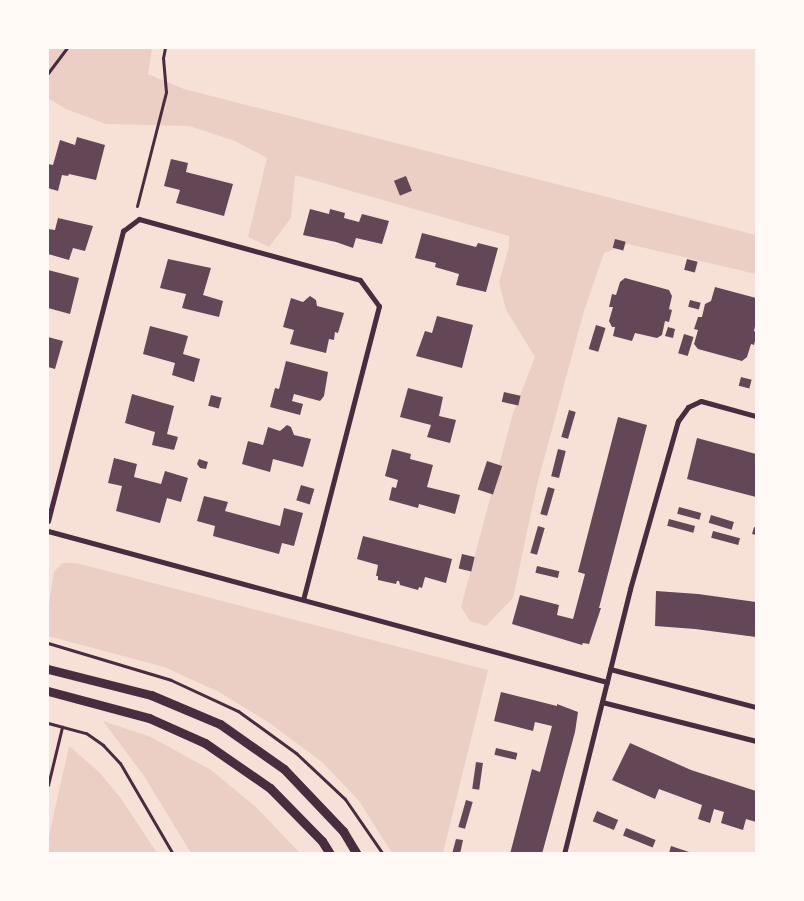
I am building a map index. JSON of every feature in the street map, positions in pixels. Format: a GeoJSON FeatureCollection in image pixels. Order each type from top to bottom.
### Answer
{"type":"FeatureCollection","features":[{"type":"Feature","properties":{"kind":"street"},"geometry":{"type":"LineString","coordinates":[[48,522],[123,231],[139,219],[360,280],[379,306],[303,599]]}},
{"type":"Feature","properties":{"kind":"street"},"geometry":{"type":"LineString","coordinates":[[564,854],[630,589],[678,420],[688,407],[700,401],[756,416]]}},
{"type":"Feature","properties":{"kind":"street"},"geometry":{"type":"LineString","coordinates":[[48,531],[607,682]]}},
{"type":"Feature","properties":{"kind":"street"},"geometry":{"type":"LineString","coordinates":[[48,669],[151,695],[220,724],[284,769],[343,831],[357,854]]}},
{"type":"Feature","properties":{"kind":"street"},"geometry":{"type":"LineString","coordinates":[[610,669],[756,707]]}},
{"type":"Feature","properties":{"kind":"street"},"geometry":{"type":"LineString","coordinates":[[48,691],[149,718],[205,743],[270,788],[322,841],[330,854]]}},
{"type":"Feature","properties":{"kind":"street"},"geometry":{"type":"LineString","coordinates":[[602,702],[756,741]]}},
{"type":"Feature","properties":{"kind":"path"},"geometry":{"type":"LineString","coordinates":[[48,72],[67,48]]}},
{"type":"Feature","properties":{"kind":"path"},"geometry":{"type":"LineString","coordinates":[[139,219],[136,204],[156,136],[166,92],[163,58],[165,48]]}},
{"type":"Feature","properties":{"kind":"path"},"geometry":{"type":"LineString","coordinates":[[48,723],[86,733],[103,745],[120,763],[173,854]]}},
{"type":"Feature","properties":{"kind":"path"},"geometry":{"type":"LineString","coordinates":[[48,785],[62,727]]}},
{"type":"Feature","properties":{"kind":"shaded area"},"geometry":{"type":"Polygon","coordinates":[[[48,48],[152,48],[148,74],[184,89],[756,235],[756,274],[628,244],[604,253],[584,311],[537,485],[513,598],[486,626],[470,621],[461,607],[513,413],[535,357],[506,310],[499,282],[509,247],[509,236],[295,175],[291,218],[269,247],[248,237],[267,158],[235,141],[189,126],[106,124],[66,109],[48,98],[48,48]]]}},
{"type":"Feature","properties":{"kind":"shaded area"},"geometry":{"type":"Polygon","coordinates":[[[62,563],[76,563],[488,670],[443,853],[392,853],[359,801],[322,762],[268,722],[219,692],[164,667],[48,636],[48,610],[54,572],[62,563]]]}},
{"type":"Feature","properties":{"kind":"shaded area"},"geometry":{"type":"Polygon","coordinates":[[[103,721],[151,737],[211,770],[256,807],[300,853],[191,853],[144,776],[103,721]]]}},
{"type":"Feature","properties":{"kind":"shaded area"},"geometry":{"type":"Polygon","coordinates":[[[69,746],[99,772],[120,797],[157,853],[48,853],[48,840],[69,746]]]}},
{"type":"Feature","properties":{"kind":"building"},"geometry":{"type":"Polygon","coordinates":[[[77,137],[105,145],[96,180],[69,174],[68,176],[62,175],[58,191],[48,188],[48,164],[53,165],[60,140],[75,145],[77,137]]]}},
{"type":"Feature","properties":{"kind":"building"},"geometry":{"type":"Polygon","coordinates":[[[171,159],[188,163],[186,172],[233,184],[224,216],[176,203],[180,190],[164,186],[171,159]]]}},
{"type":"Feature","properties":{"kind":"building"},"geometry":{"type":"Polygon","coordinates":[[[406,176],[412,191],[400,196],[394,181],[406,176]]]}},
{"type":"Feature","properties":{"kind":"building"},"geometry":{"type":"Polygon","coordinates":[[[310,209],[329,214],[330,209],[345,213],[344,218],[359,222],[362,214],[389,221],[382,244],[356,238],[353,248],[336,242],[303,235],[310,209]]]}},
{"type":"Feature","properties":{"kind":"building"},"geometry":{"type":"Polygon","coordinates":[[[58,218],[93,226],[85,251],[73,248],[69,260],[48,254],[48,229],[55,230],[58,218]]]}},
{"type":"Feature","properties":{"kind":"building"},"geometry":{"type":"Polygon","coordinates":[[[422,233],[476,247],[478,243],[498,248],[486,292],[456,285],[459,274],[435,267],[436,263],[415,258],[422,233]]]}},
{"type":"Feature","properties":{"kind":"building"},"geometry":{"type":"Polygon","coordinates":[[[615,239],[626,242],[623,251],[613,248],[615,239]]]}},
{"type":"Feature","properties":{"kind":"building"},"geometry":{"type":"Polygon","coordinates":[[[168,259],[211,268],[203,295],[223,301],[219,317],[182,308],[186,294],[160,288],[168,259]]]}},
{"type":"Feature","properties":{"kind":"building"},"geometry":{"type":"Polygon","coordinates":[[[687,259],[698,262],[695,272],[684,270],[687,259]]]}},
{"type":"Feature","properties":{"kind":"building"},"geometry":{"type":"Polygon","coordinates":[[[48,270],[79,278],[70,314],[48,308],[48,270]]]}},
{"type":"Feature","properties":{"kind":"building"},"geometry":{"type":"Polygon","coordinates":[[[625,278],[669,290],[672,296],[669,309],[672,310],[669,322],[665,321],[662,335],[657,338],[635,333],[632,341],[613,336],[615,327],[612,327],[609,321],[613,307],[609,307],[612,294],[616,295],[620,282],[625,278]]]}},
{"type":"Feature","properties":{"kind":"building"},"geometry":{"type":"Polygon","coordinates":[[[715,287],[756,298],[754,331],[756,332],[756,337],[754,345],[751,344],[747,357],[742,361],[698,349],[694,344],[698,330],[694,329],[698,317],[702,317],[705,304],[711,301],[715,287]]]}},
{"type":"Feature","properties":{"kind":"building"},"geometry":{"type":"Polygon","coordinates":[[[310,296],[316,300],[317,306],[344,313],[338,333],[335,332],[334,340],[329,339],[326,353],[290,344],[294,330],[283,327],[291,298],[303,302],[310,296]]]}},
{"type":"Feature","properties":{"kind":"building"},"geometry":{"type":"Polygon","coordinates":[[[690,300],[701,303],[699,310],[688,307],[690,300]]]}},
{"type":"Feature","properties":{"kind":"building"},"geometry":{"type":"Polygon","coordinates":[[[437,316],[473,325],[462,368],[416,356],[425,331],[432,333],[437,316]]]}},
{"type":"Feature","properties":{"kind":"building"},"geometry":{"type":"Polygon","coordinates":[[[596,325],[606,328],[598,352],[589,349],[596,325]]]}},
{"type":"Feature","properties":{"kind":"building"},"geometry":{"type":"Polygon","coordinates":[[[150,326],[188,336],[183,354],[200,359],[194,382],[172,375],[175,363],[143,354],[150,326]]]}},
{"type":"Feature","properties":{"kind":"building"},"geometry":{"type":"Polygon","coordinates":[[[668,327],[675,329],[673,338],[665,336],[668,327]]]}},
{"type":"Feature","properties":{"kind":"building"},"geometry":{"type":"Polygon","coordinates":[[[684,334],[694,337],[688,356],[678,353],[684,334]]]}},
{"type":"Feature","properties":{"kind":"building"},"geometry":{"type":"Polygon","coordinates":[[[48,337],[63,341],[55,369],[48,367],[48,337]]]}},
{"type":"Feature","properties":{"kind":"building"},"geometry":{"type":"Polygon","coordinates":[[[286,361],[328,372],[324,396],[320,401],[294,394],[292,401],[303,404],[300,415],[270,407],[275,388],[279,389],[286,361]]]}},
{"type":"Feature","properties":{"kind":"building"},"geometry":{"type":"Polygon","coordinates":[[[741,377],[752,380],[749,389],[739,386],[741,377]]]}},
{"type":"Feature","properties":{"kind":"building"},"geometry":{"type":"Polygon","coordinates":[[[408,388],[443,397],[439,416],[456,420],[450,443],[427,437],[431,425],[400,417],[408,388]]]}},
{"type":"Feature","properties":{"kind":"building"},"geometry":{"type":"Polygon","coordinates":[[[504,392],[521,396],[518,406],[502,402],[504,392]]]}},
{"type":"Feature","properties":{"kind":"building"},"geometry":{"type":"Polygon","coordinates":[[[132,394],[174,406],[167,434],[178,437],[174,450],[152,445],[155,432],[125,423],[132,394]]]}},
{"type":"Feature","properties":{"kind":"building"},"geometry":{"type":"Polygon","coordinates":[[[211,395],[222,398],[219,408],[208,406],[211,395]]]}},
{"type":"Feature","properties":{"kind":"building"},"geometry":{"type":"Polygon","coordinates":[[[569,410],[576,412],[568,439],[561,437],[569,410]]]}},
{"type":"Feature","properties":{"kind":"building"},"geometry":{"type":"Polygon","coordinates":[[[618,417],[647,425],[599,608],[601,608],[589,644],[583,643],[582,645],[512,624],[520,595],[559,605],[557,615],[573,619],[585,574],[578,572],[618,417]]]}},
{"type":"Feature","properties":{"kind":"building"},"geometry":{"type":"Polygon","coordinates":[[[287,425],[291,427],[294,435],[311,439],[303,467],[273,459],[270,472],[242,464],[248,441],[263,445],[268,427],[280,431],[287,425]]]}},
{"type":"Feature","properties":{"kind":"building"},"geometry":{"type":"Polygon","coordinates":[[[697,438],[756,454],[756,497],[687,479],[697,438]]]}},
{"type":"Feature","properties":{"kind":"building"},"geometry":{"type":"Polygon","coordinates":[[[392,449],[411,454],[410,459],[433,465],[427,487],[460,495],[455,514],[419,504],[418,508],[389,500],[392,487],[396,488],[398,480],[385,476],[392,449]]]}},
{"type":"Feature","properties":{"kind":"building"},"geometry":{"type":"Polygon","coordinates":[[[558,449],[566,451],[559,478],[551,476],[558,449]]]}},
{"type":"Feature","properties":{"kind":"building"},"geometry":{"type":"Polygon","coordinates":[[[114,458],[137,464],[134,477],[161,484],[165,471],[188,478],[181,502],[167,498],[160,523],[116,511],[122,486],[108,483],[114,458]]]}},
{"type":"Feature","properties":{"kind":"building"},"geometry":{"type":"Polygon","coordinates":[[[199,459],[208,462],[206,469],[200,468],[197,464],[199,459]]]}},
{"type":"Feature","properties":{"kind":"building"},"geometry":{"type":"Polygon","coordinates":[[[487,461],[502,466],[493,494],[478,490],[487,461]]]}},
{"type":"Feature","properties":{"kind":"building"},"geometry":{"type":"Polygon","coordinates":[[[301,485],[314,489],[310,504],[296,500],[301,485]]]}},
{"type":"Feature","properties":{"kind":"building"},"geometry":{"type":"Polygon","coordinates":[[[548,487],[555,489],[547,516],[540,514],[548,487]]]}},
{"type":"Feature","properties":{"kind":"building"},"geometry":{"type":"Polygon","coordinates":[[[204,496],[228,502],[225,511],[280,526],[284,508],[303,513],[294,546],[282,543],[279,554],[213,536],[215,526],[197,521],[204,496]]]}},
{"type":"Feature","properties":{"kind":"building"},"geometry":{"type":"Polygon","coordinates":[[[679,507],[701,513],[699,520],[677,514],[679,507]]]}},
{"type":"Feature","properties":{"kind":"building"},"geometry":{"type":"Polygon","coordinates":[[[711,515],[734,522],[732,530],[709,523],[711,515]]]}},
{"type":"Feature","properties":{"kind":"building"},"geometry":{"type":"Polygon","coordinates":[[[669,519],[695,526],[693,533],[667,526],[669,519]]]}},
{"type":"Feature","properties":{"kind":"building"},"geometry":{"type":"Polygon","coordinates":[[[538,526],[545,528],[537,555],[530,553],[538,526]]]}},
{"type":"Feature","properties":{"kind":"building"},"geometry":{"type":"Polygon","coordinates":[[[754,527],[756,528],[756,535],[752,534],[754,527]]]}},
{"type":"Feature","properties":{"kind":"building"},"geometry":{"type":"Polygon","coordinates":[[[713,531],[740,538],[738,545],[711,538],[713,531]]]}},
{"type":"Feature","properties":{"kind":"building"},"geometry":{"type":"Polygon","coordinates":[[[363,536],[452,559],[446,583],[425,577],[422,588],[419,587],[418,590],[400,585],[399,581],[396,584],[378,580],[378,576],[376,576],[378,565],[357,559],[363,536]]]}},
{"type":"Feature","properties":{"kind":"building"},"geometry":{"type":"Polygon","coordinates":[[[462,554],[475,557],[471,572],[459,569],[462,554]]]}},
{"type":"Feature","properties":{"kind":"building"},"geometry":{"type":"Polygon","coordinates":[[[537,566],[559,571],[558,578],[535,573],[537,566]]]}},
{"type":"Feature","properties":{"kind":"building"},"geometry":{"type":"Polygon","coordinates":[[[656,591],[698,594],[756,602],[756,637],[655,626],[656,591]]]}},
{"type":"Feature","properties":{"kind":"building"},"geometry":{"type":"Polygon","coordinates":[[[501,692],[557,706],[557,704],[578,712],[575,732],[542,854],[510,854],[532,769],[540,772],[552,726],[535,722],[533,731],[494,721],[501,692]]]}},
{"type":"Feature","properties":{"kind":"building"},"geometry":{"type":"Polygon","coordinates":[[[630,743],[691,770],[756,791],[756,822],[746,819],[743,830],[721,823],[724,812],[714,809],[710,823],[698,819],[702,805],[659,789],[655,799],[612,780],[630,743]]]}},
{"type":"Feature","properties":{"kind":"building"},"geometry":{"type":"Polygon","coordinates":[[[496,748],[517,753],[516,760],[494,755],[496,748]]]}},
{"type":"Feature","properties":{"kind":"building"},"geometry":{"type":"Polygon","coordinates":[[[476,762],[483,763],[479,790],[472,789],[476,762]]]}},
{"type":"Feature","properties":{"kind":"building"},"geometry":{"type":"Polygon","coordinates":[[[466,800],[473,802],[465,829],[458,827],[466,800]]]}},
{"type":"Feature","properties":{"kind":"building"},"geometry":{"type":"Polygon","coordinates":[[[597,811],[618,820],[614,830],[593,821],[597,811]]]}},
{"type":"Feature","properties":{"kind":"building"},"geometry":{"type":"Polygon","coordinates":[[[626,828],[656,840],[653,847],[623,835],[626,828]]]}},
{"type":"Feature","properties":{"kind":"building"},"geometry":{"type":"Polygon","coordinates":[[[456,839],[463,840],[460,854],[452,854],[456,839]]]}},
{"type":"Feature","properties":{"kind":"building"},"geometry":{"type":"Polygon","coordinates":[[[671,846],[692,853],[692,854],[669,853],[671,846]]]}}]}
